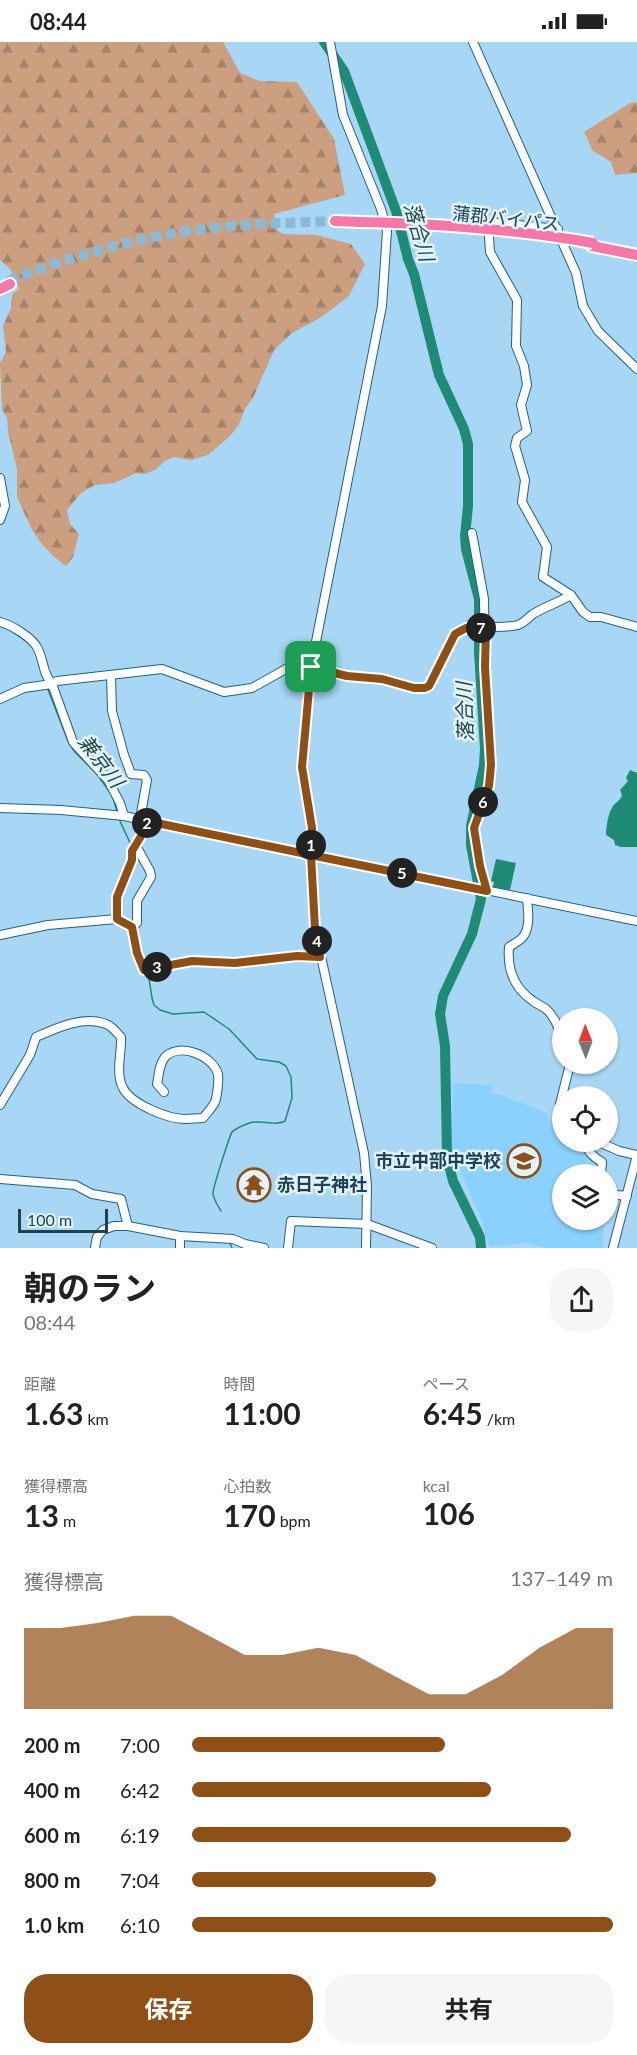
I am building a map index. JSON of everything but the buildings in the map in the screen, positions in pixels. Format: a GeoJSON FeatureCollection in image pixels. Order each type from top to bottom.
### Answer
{"type":"FeatureCollection","features":[{"type":"Feature","properties":{"kind":"highway","name":"蒲郡バイパス"},"geometry":{"type":"LineString","coordinates":[[335,224],[497,228],[537,233],[637,253]]}},
{"type":"Feature","properties":{"kind":"street"},"geometry":{"type":"LineString","coordinates":[[473,42],[576,273],[583,306],[598,331],[637,369]]}},
{"type":"Feature","properties":{"kind":"street"},"geometry":{"type":"LineString","coordinates":[[330,43],[343,115],[385,219],[387,244],[382,306],[311,667],[302,767],[312,828],[311,855],[315,929],[360,1132],[367,1186],[366,1248]]}},
{"type":"Feature","properties":{"kind":"street"},"geometry":{"type":"LineString","coordinates":[[558,230],[488,222],[490,252],[517,300],[516,346],[524,366],[527,385],[521,405],[527,432],[517,438],[515,446],[525,480],[522,502],[547,547],[543,577],[571,596],[583,612],[590,617],[602,617],[637,627]]}},
{"type":"Feature","properties":{"kind":"street"},"geometry":{"type":"LineString","coordinates":[[0,478],[5,506],[0,520]]}},
{"type":"Feature","properties":{"kind":"street"},"geometry":{"type":"LineString","coordinates":[[472,533],[484,599],[485,667],[491,765],[489,786],[474,828],[486,891]]}},
{"type":"Feature","properties":{"kind":"street"},"geometry":{"type":"LineString","coordinates":[[0,699],[24,688],[48,685],[57,681],[162,669],[224,692],[252,688],[293,665],[347,676],[382,679],[414,688],[425,688],[429,686],[455,634],[466,628],[521,624],[532,615],[571,596]]}},
{"type":"Feature","properties":{"kind":"street"},"geometry":{"type":"LineString","coordinates":[[0,622],[12,627],[35,645],[48,685],[73,742],[108,780],[120,803],[121,816]]}},
{"type":"Feature","properties":{"kind":"street"},"geometry":{"type":"LineString","coordinates":[[111,676],[112,711],[124,755],[131,774],[144,776],[147,780],[143,833],[133,847],[132,860],[117,897],[117,919]]}},
{"type":"Feature","properties":{"kind":"street"},"geometry":{"type":"LineString","coordinates":[[0,808],[61,810],[144,820],[637,921]]}},
{"type":"Feature","properties":{"kind":"street"},"geometry":{"type":"LineString","coordinates":[[133,847],[150,871],[151,877],[137,901],[134,926],[137,953],[147,969],[192,961],[235,963],[297,956],[320,957]]}},
{"type":"Feature","properties":{"kind":"street"},"geometry":{"type":"LineString","coordinates":[[527,898],[526,931],[523,938],[509,947],[508,961],[511,975],[524,994],[544,1007],[552,1016]]}},
{"type":"Feature","properties":{"kind":"street"},"geometry":{"type":"LineString","coordinates":[[0,935],[48,925],[117,919],[134,926]]}},
{"type":"Feature","properties":{"kind":"street"},"geometry":{"type":"LineString","coordinates":[[0,1105],[30,1055],[36,1037],[57,1027],[91,1022],[110,1025],[121,1036],[120,1071],[123,1088],[129,1095],[157,1113],[183,1119],[204,1118],[216,1101],[218,1074],[209,1062],[196,1053],[179,1051],[166,1056],[160,1064],[158,1084],[164,1092]]}},
{"type":"Feature","properties":{"kind":"street"},"geometry":{"type":"LineString","coordinates":[[613,1248],[637,1155],[618,1151]]}},
{"type":"Feature","properties":{"kind":"street"},"geometry":{"type":"LineString","coordinates":[[589,1152],[602,1164]]}},
{"type":"Feature","properties":{"kind":"street"},"geometry":{"type":"LineString","coordinates":[[0,1179],[75,1185],[92,1194],[121,1199],[128,1226]]}},
{"type":"Feature","properties":{"kind":"street"},"geometry":{"type":"LineString","coordinates":[[618,1195],[627,1196]]}},
{"type":"Feature","properties":{"kind":"street"},"geometry":{"type":"LineString","coordinates":[[288,1248],[291,1221],[367,1224],[432,1248]]}},
{"type":"Feature","properties":{"kind":"street"},"geometry":{"type":"LineString","coordinates":[[95,1248],[99,1234],[107,1227],[128,1226],[180,1236],[233,1239],[251,1247],[264,1248]]}},
{"type":"Feature","properties":{"kind":"street"},"geometry":{"type":"LineString","coordinates":[[180,1236],[180,1248]]}},
{"type":"Feature","properties":{"kind":"shaded area"},"geometry":{"type":"Polygon","coordinates":[[[630,770],[637,773],[637,847],[621,847],[615,845],[614,840],[606,835],[606,828],[610,812],[622,795],[620,790],[628,781],[626,778],[630,770]]]}},
{"type":"Feature","properties":{"kind":"shaded area"},"geometry":{"type":"Polygon","coordinates":[[[496,859],[516,863],[510,890],[493,887],[494,882],[491,881],[496,859]]]}},
{"type":"Feature","properties":{"kind":"shaded area","name":"市立中部中学校"},"geometry":{"type":"Polygon","coordinates":[[[454,1083],[492,1085],[491,1094],[501,1095],[547,1113],[548,1121],[552,1122],[552,1152],[586,1152],[595,1164],[552,1164],[552,1230],[603,1230],[602,1248],[548,1248],[527,1243],[489,1247],[481,1217],[450,1149],[454,1083]]]}},
{"type":"Feature","properties":{"kind":"green space"},"geometry":{"type":"Polygon","coordinates":[[[0,42],[223,42],[240,73],[260,81],[297,82],[334,139],[345,195],[274,214],[277,230],[283,234],[316,235],[351,244],[365,264],[349,296],[320,318],[292,333],[274,350],[238,426],[208,455],[191,460],[174,457],[145,474],[136,473],[114,483],[95,485],[81,493],[67,510],[70,524],[79,534],[73,557],[66,566],[41,543],[32,530],[17,497],[17,469],[8,432],[7,417],[2,410],[0,363],[6,352],[3,326],[11,308],[13,293],[19,289],[11,270],[0,260],[0,42]]]}},
{"type":"Feature","properties":{"kind":"green space"},"geometry":{"type":"Polygon","coordinates":[[[637,102],[637,173],[615,175],[611,162],[593,151],[584,132],[630,103],[637,102]]]}},
{"type":"Feature","properties":{"kind":"waterway","name":"落合川"},"geometry":{"type":"LineString","coordinates":[[324,42],[344,71],[396,211],[439,375],[464,429],[468,444],[468,506],[465,536],[466,549],[479,599],[479,652],[485,749],[484,765],[471,826],[471,845],[481,899],[472,934],[443,996],[440,1014],[445,1046],[447,1157],[453,1181],[480,1237],[481,1248]]}},
{"type":"Feature","properties":{"kind":"waterway","name":"兼京川"},"geometry":{"type":"LineString","coordinates":[[12,631],[30,644]]}},
{"type":"Feature","properties":{"kind":"waterway","name":"兼京川"},"geometry":{"type":"LineString","coordinates":[[47,687],[68,741],[111,794]]}},
{"type":"Feature","properties":{"kind":"waterway","name":"兼京川"},"geometry":{"type":"LineString","coordinates":[[113,798],[117,811]]}},
{"type":"Feature","properties":{"kind":"waterway","name":"兼京川"},"geometry":{"type":"LineString","coordinates":[[119,819],[132,847]]}},
{"type":"Feature","properties":{"kind":"waterway","name":"兼京川"},"geometry":{"type":"LineString","coordinates":[[133,910],[134,898],[138,892]]}},
{"type":"Feature","properties":{"kind":"waterway","name":"兼京川"},"geometry":{"type":"LineString","coordinates":[[148,972],[154,1005],[160,1010],[173,1014],[204,1012],[229,1029],[257,1059],[279,1062],[286,1066],[291,1077],[292,1098],[285,1121],[249,1123],[232,1132],[213,1190],[214,1198],[221,1211]]}},
{"type":"Feature","properties":{"kind":"waterway","name":"兼京川"},"geometry":{"type":"LineString","coordinates":[[229,1241],[232,1248]]}},
{"type":"Feature","properties":{"kind":"tunnel"},"geometry":{"type":"LineString","coordinates":[[8,281],[82,255],[159,236],[226,226],[335,221]]}},
{"type":"Feature","properties":{"kind":"place","name":"市立中部中学校"},"geometry":{"type":"Point","coordinates":[524,1161]}},
{"type":"Feature","properties":{"kind":"place","name":"赤日子神社"},"geometry":{"type":"Point","coordinates":[254,1185]}},
{"type":"Feature","properties":{"kind":"route"},"geometry":{"type":"LineString","coordinates":[[311,667],[302,767],[312,828],[311,855],[147,821],[143,833],[135,843],[132,860],[117,897],[117,919],[132,927],[137,953],[144,970],[192,961],[235,963],[297,956],[320,957],[315,929],[311,855],[487,891],[482,878],[474,828],[489,786],[491,765],[485,667],[486,628],[466,628],[455,634],[429,686],[425,688],[414,688],[382,679],[347,676],[311,667]]}}]}
